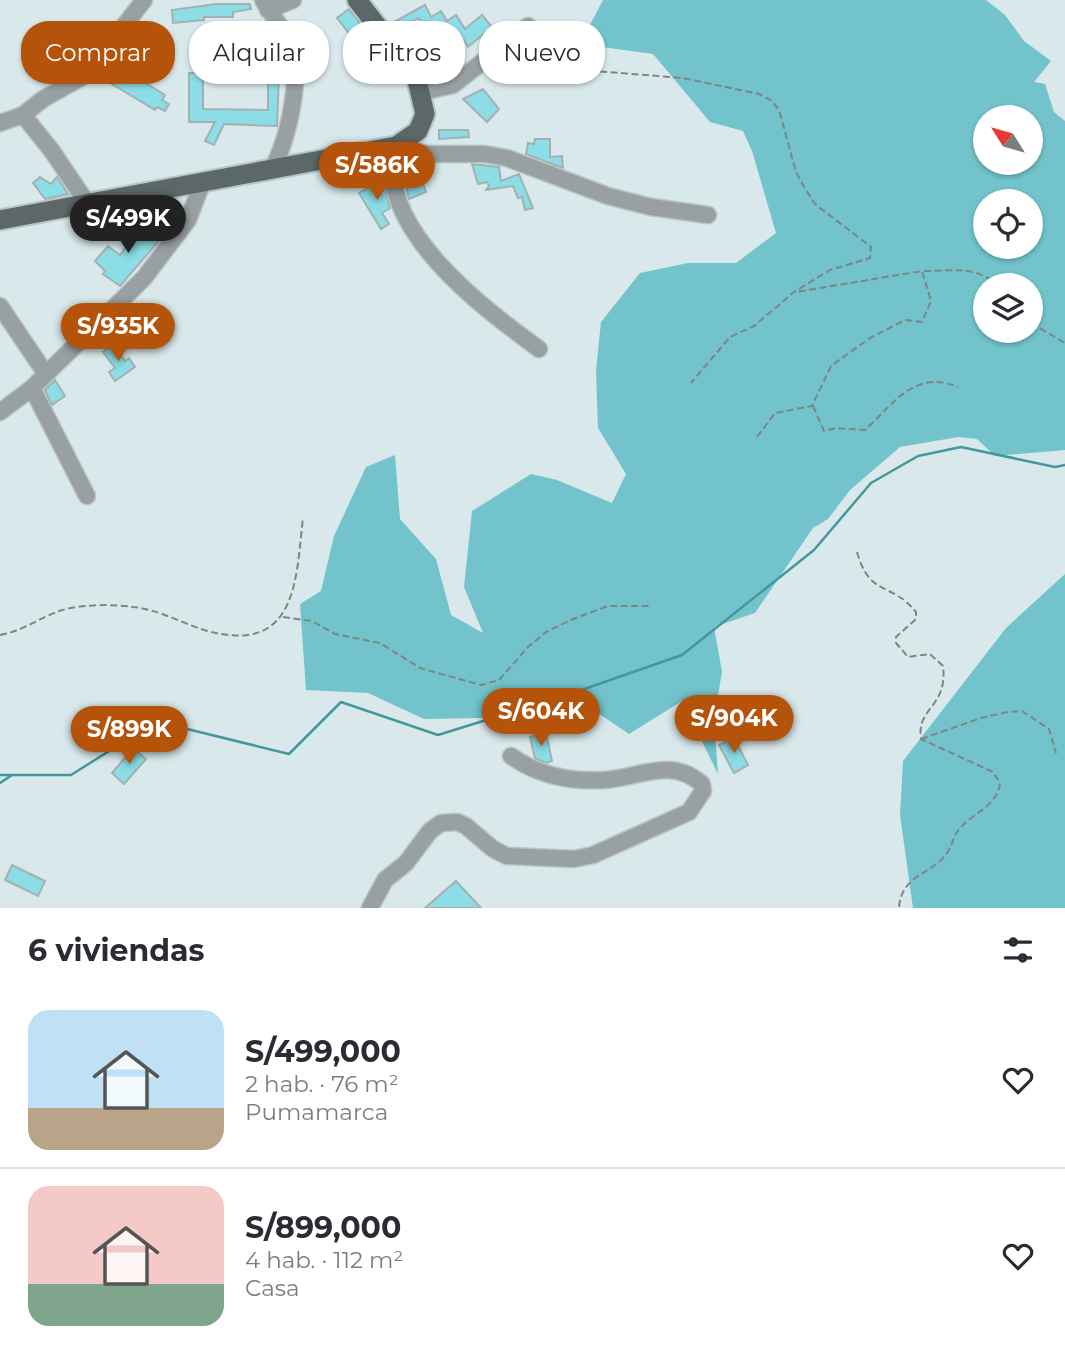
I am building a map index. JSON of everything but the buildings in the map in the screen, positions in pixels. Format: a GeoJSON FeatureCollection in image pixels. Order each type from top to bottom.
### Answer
{"type":"FeatureCollection","features":[{"type":"Feature","properties":{"kind":"main road"},"geometry":{"type":"LineString","coordinates":[[0,219],[396,146],[412,137],[424,121],[425,106],[416,76],[358,0]]}},
{"type":"Feature","properties":{"kind":"street"},"geometry":{"type":"LineString","coordinates":[[0,123],[23,115],[43,99],[86,75],[144,0]]}},
{"type":"Feature","properties":{"kind":"street"},"geometry":{"type":"LineString","coordinates":[[272,169],[288,135],[294,62],[290,43],[266,5],[293,0]]}},
{"type":"Feature","properties":{"kind":"street"},"geometry":{"type":"LineString","coordinates":[[422,92],[453,85],[479,65]]}},
{"type":"Feature","properties":{"kind":"street"},"geometry":{"type":"LineString","coordinates":[[23,115],[88,203]]}},
{"type":"Feature","properties":{"kind":"street"},"geometry":{"type":"LineString","coordinates":[[539,349],[476,300],[413,231],[393,183],[396,146],[426,154],[485,154],[507,158],[608,196],[651,207],[708,215]]}},
{"type":"Feature","properties":{"kind":"street"},"geometry":{"type":"LineString","coordinates":[[0,412],[32,388],[144,278],[188,220],[203,181]]}},
{"type":"Feature","properties":{"kind":"street"},"geometry":{"type":"LineString","coordinates":[[0,306],[46,374]]}},
{"type":"Feature","properties":{"kind":"street"},"geometry":{"type":"LineString","coordinates":[[32,388],[87,496]]}},
{"type":"Feature","properties":{"kind":"street"},"geometry":{"type":"LineString","coordinates":[[370,908],[385,880],[406,863],[430,831],[442,823],[457,822],[466,825],[493,849],[507,856],[574,859],[593,855],[689,812],[703,791],[702,784],[681,770],[648,770],[606,780],[585,780],[544,774],[511,755]]}},
{"type":"Feature","properties":{"kind":"path"},"geometry":{"type":"LineString","coordinates":[[605,72],[683,78],[759,94],[772,101],[779,110],[796,172],[815,204],[872,247],[870,258],[830,270],[794,292],[754,326],[730,337],[691,383]]}},
{"type":"Feature","properties":{"kind":"path"},"geometry":{"type":"LineString","coordinates":[[794,292],[922,271],[967,270],[983,273]]}},
{"type":"Feature","properties":{"kind":"path"},"geometry":{"type":"LineString","coordinates":[[812,405],[831,366],[870,338],[905,320],[922,322],[931,301],[922,271]]}},
{"type":"Feature","properties":{"kind":"path"},"geometry":{"type":"LineString","coordinates":[[1043,330],[1065,343]]}},
{"type":"Feature","properties":{"kind":"path"},"geometry":{"type":"LineString","coordinates":[[812,405],[824,431],[836,428],[865,430],[919,383],[941,380],[958,387]]}},
{"type":"Feature","properties":{"kind":"path"},"geometry":{"type":"LineString","coordinates":[[757,437],[775,413],[812,405]]}},
{"type":"Feature","properties":{"kind":"path"},"geometry":{"type":"LineString","coordinates":[[0,635],[61,611],[86,607],[135,607],[208,631],[238,634],[262,631],[283,617],[295,590],[303,517]]}},
{"type":"Feature","properties":{"kind":"path"},"geometry":{"type":"LineString","coordinates":[[857,552],[870,583],[910,604],[916,612],[916,619],[896,637],[901,649],[908,657],[930,654],[943,666],[945,684],[938,702],[925,714],[919,728],[921,738]]}},
{"type":"Feature","properties":{"kind":"path"},"geometry":{"type":"LineString","coordinates":[[283,617],[312,621],[335,634],[380,643],[420,667],[481,685],[499,680],[528,647],[546,632],[573,619],[608,606],[650,606]]}},
{"type":"Feature","properties":{"kind":"path"},"geometry":{"type":"LineString","coordinates":[[921,738],[996,713],[1022,711],[1049,729],[1056,753]]}},
{"type":"Feature","properties":{"kind":"path"},"geometry":{"type":"LineString","coordinates":[[899,908],[902,891],[910,880],[943,858],[964,823],[999,792],[1000,783],[993,772],[921,738]]}},
{"type":"Feature","properties":{"kind":"shaded area"},"geometry":{"type":"Polygon","coordinates":[[[603,0],[986,0],[1005,15],[1024,41],[1051,61],[1034,82],[1045,84],[1054,112],[1065,121],[1065,450],[995,456],[977,439],[958,437],[900,447],[850,490],[828,519],[813,528],[755,613],[714,627],[722,672],[714,718],[718,774],[682,701],[629,734],[595,711],[571,706],[482,718],[424,719],[368,693],[306,690],[300,604],[321,591],[334,536],[366,467],[395,455],[400,519],[436,559],[451,615],[483,633],[464,587],[472,511],[531,474],[557,480],[612,503],[626,474],[598,428],[596,371],[601,322],[640,273],[688,263],[736,263],[776,233],[752,151],[743,131],[710,122],[653,54],[605,47],[605,21],[592,21],[603,0]]]}},
{"type":"Feature","properties":{"kind":"shaded area"},"geometry":{"type":"Polygon","coordinates":[[[1065,574],[1065,908],[913,908],[900,815],[903,761],[1006,628],[1065,574]]]}},
{"type":"Feature","properties":{"kind":"waterway"},"geometry":{"type":"LineString","coordinates":[[0,775],[71,775],[149,726],[183,728],[289,754],[341,702],[438,735],[570,694],[682,655],[814,550],[871,483],[918,456],[961,447],[1055,467],[1065,465]]}},
{"type":"Feature","properties":{"kind":"waterway"},"geometry":{"type":"LineString","coordinates":[[0,783],[12,775]]}}]}
